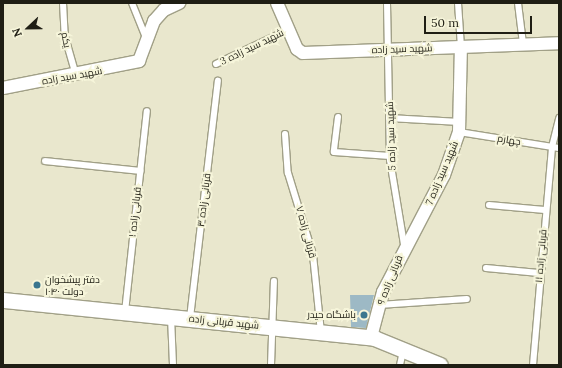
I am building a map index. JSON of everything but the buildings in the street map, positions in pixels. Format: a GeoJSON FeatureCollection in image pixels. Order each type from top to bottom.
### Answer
{"type":"FeatureCollection","features":[{"type":"Feature","properties":{"kind":"street","name":"شهید سید زاده"},"geometry":{"type":"LineString","coordinates":[[3,88],[76,75],[139,61],[149,43],[154,21],[164,10],[179,3]]}},
{"type":"Feature","properties":{"kind":"street","name":"شهید سید زاده"},"geometry":{"type":"LineString","coordinates":[[277,3],[296,49],[303,53],[559,43]]}},
{"type":"Feature","properties":{"kind":"street","name":"شهید سید زاده 7"},"geometry":{"type":"LineString","coordinates":[[404,245],[428,207],[460,127],[461,47]]}},
{"type":"Feature","properties":{"kind":"street","name":"قربانی زاده ۹"},"geometry":{"type":"LineString","coordinates":[[371,337],[379,305],[404,245]]}},
{"type":"Feature","properties":{"kind":"street","name":"شهید قربانی زاده"},"geometry":{"type":"LineString","coordinates":[[3,300],[275,326],[371,337],[440,365]]}},
{"type":"Feature","properties":{"kind":"lane","name":"یکم"},"geometry":{"type":"LineString","coordinates":[[63,3],[65,37],[76,75]]}},
{"type":"Feature","properties":{"kind":"lane"},"geometry":{"type":"LineString","coordinates":[[132,3],[139,29],[149,43]]}},
{"type":"Feature","properties":{"kind":"lane","name":"شهید سید زاده 5"},"geometry":{"type":"LineString","coordinates":[[387,3],[390,156],[404,245]]}},
{"type":"Feature","properties":{"kind":"lane"},"geometry":{"type":"LineString","coordinates":[[458,3],[461,47]]}},
{"type":"Feature","properties":{"kind":"lane"},"geometry":{"type":"LineString","coordinates":[[518,3],[523,44]]}},
{"type":"Feature","properties":{"kind":"lane","name":"شهید سید زاده 3"},"geometry":{"type":"LineString","coordinates":[[216,64],[288,30]]}},
{"type":"Feature","properties":{"kind":"lane","name":"قربانی زاده ۳"},"geometry":{"type":"LineString","coordinates":[[190,318],[218,81]]}},
{"type":"Feature","properties":{"kind":"lane","name":"قربانی زاده ۱"},"geometry":{"type":"LineString","coordinates":[[125,312],[147,111]]}},
{"type":"Feature","properties":{"kind":"lane"},"geometry":{"type":"LineString","coordinates":[[338,117],[334,152],[390,156]]}},
{"type":"Feature","properties":{"kind":"lane","name":"چهارم"},"geometry":{"type":"LineString","coordinates":[[389,118],[460,127],[559,148]]}},
{"type":"Feature","properties":{"kind":"lane","name":"قربانی زاده ۱۱"},"geometry":{"type":"LineString","coordinates":[[533,365],[545,210],[552,147],[559,118]]}},
{"type":"Feature","properties":{"kind":"lane","name":"قربانی زاده ۷"},"geometry":{"type":"LineString","coordinates":[[285,134],[288,173],[313,255],[321,332]]}},
{"type":"Feature","properties":{"kind":"lane"},"geometry":{"type":"LineString","coordinates":[[45,161],[140,171]]}},
{"type":"Feature","properties":{"kind":"lane"},"geometry":{"type":"LineString","coordinates":[[489,205],[545,210]]}},
{"type":"Feature","properties":{"kind":"lane"},"geometry":{"type":"LineString","coordinates":[[486,268],[539,273]]}},
{"type":"Feature","properties":{"kind":"lane"},"geometry":{"type":"LineString","coordinates":[[271,365],[275,326],[274,281]]}},
{"type":"Feature","properties":{"kind":"lane"},"geometry":{"type":"LineString","coordinates":[[379,305],[467,299]]}},
{"type":"Feature","properties":{"kind":"lane"},"geometry":{"type":"LineString","coordinates":[[171,316],[173,365]]}},
{"type":"Feature","properties":{"kind":"lane"},"geometry":{"type":"LineString","coordinates":[[400,365],[403,349]]}},
{"type":"Feature","properties":{"kind":"place","name":"دفتر پیشخوان دولت ۱۰۴۰"},"geometry":{"type":"Point","coordinates":[37,285]}},
{"type":"Feature","properties":{"kind":"place","name":"باشگاه حیدر"},"geometry":{"type":"Point","coordinates":[364,315]}}]}
